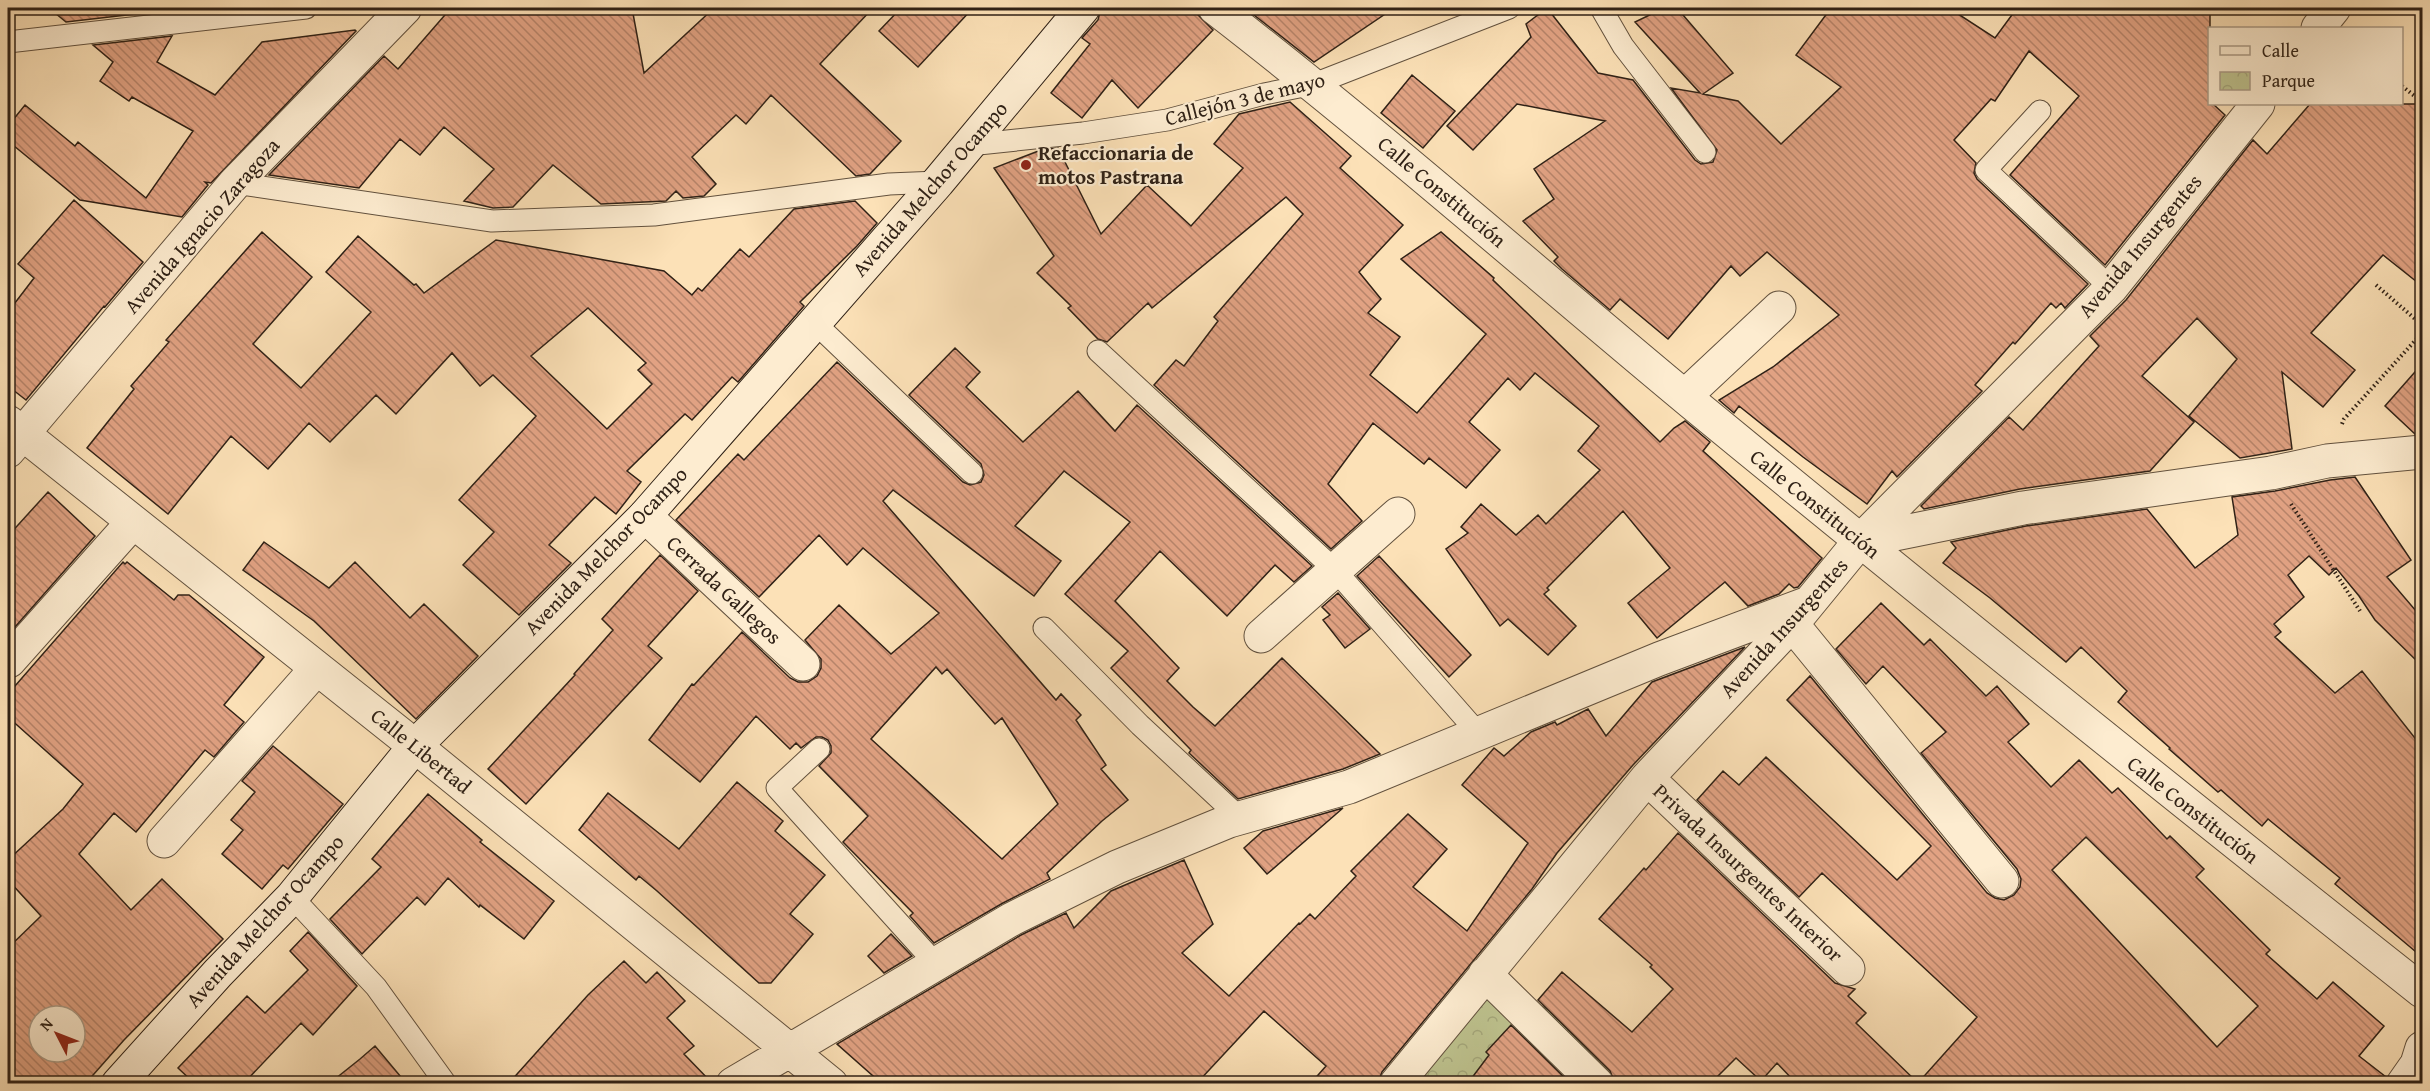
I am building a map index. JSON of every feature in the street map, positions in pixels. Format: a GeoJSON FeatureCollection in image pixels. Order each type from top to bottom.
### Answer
{"type":"FeatureCollection","features":[{"type":"Feature","properties":{"kind":"street","name":"Avenida Ignacio Zaragoza"},"geometry":{"type":"LineString","coordinates":[[12,436],[235,183],[405,8]]}},
{"type":"Feature","properties":{"kind":"street","name":"Avenida Melchor Ocampo"},"geometry":{"type":"LineString","coordinates":[[118,1083],[218,973],[292,897],[416,746],[645,516],[938,182],[1083,8]]}},
{"type":"Feature","properties":{"kind":"street","name":"Calle Constitución"},"geometry":{"type":"LineString","coordinates":[[1215,8],[1314,84],[1860,542],[2422,992]]}},
{"type":"Feature","properties":{"kind":"street"},"geometry":{"type":"LineString","coordinates":[[2319,27],[2334,8]]}},
{"type":"Feature","properties":{"kind":"street","name":"Avenida Insurgentes"},"geometry":{"type":"LineString","coordinates":[[1396,1083],[1647,778],[1800,614],[1860,542],[2110,288],[2257,105]]}},
{"type":"Feature","properties":{"kind":"street"},"geometry":{"type":"LineString","coordinates":[[1685,396],[1779,308]]}},
{"type":"Feature","properties":{"kind":"street","name":"Calle Libertad"},"geometry":{"type":"LineString","coordinates":[[12,436],[133,522],[416,746],[831,1083]]}},
{"type":"Feature","properties":{"kind":"street"},"geometry":{"type":"LineString","coordinates":[[1860,542],[2023,508],[2271,473],[2327,461],[2422,452]]}},
{"type":"Feature","properties":{"kind":"street"},"geometry":{"type":"LineString","coordinates":[[1261,636],[1398,514]]}},
{"type":"Feature","properties":{"kind":"street","name":"Cerrada Gallegos"},"geometry":{"type":"LineString","coordinates":[[645,516],[803,664]]}},
{"type":"Feature","properties":{"kind":"street"},"geometry":{"type":"LineString","coordinates":[[9,661],[133,522]]}},
{"type":"Feature","properties":{"kind":"street"},"geometry":{"type":"LineString","coordinates":[[733,1083],[1012,919],[1117,867],[1240,818],[1349,787],[1659,659],[1800,614],[2002,881]]}},
{"type":"Feature","properties":{"kind":"street"},"geometry":{"type":"LineString","coordinates":[[164,841],[317,668]]}},
{"type":"Feature","properties":{"kind":"street","name":"Privada Insurgentes Interior"},"geometry":{"type":"LineString","coordinates":[[1647,778],[1848,969]]}},
{"type":"Feature","properties":{"kind":"street"},"geometry":{"type":"LineString","coordinates":[[1485,974],[1597,1083]]}},
{"type":"Feature","properties":{"kind":"street"},"geometry":{"type":"LineString","coordinates":[[2403,1083],[2417,1064],[2422,1048]]}},
{"type":"Feature","properties":{"kind":"lane"},"geometry":{"type":"LineString","coordinates":[[8,42],[306,8]]}},
{"type":"Feature","properties":{"kind":"lane","name":"Callejón 3 de mayo"},"geometry":{"type":"LineString","coordinates":[[969,146],[1083,133],[1167,120],[1264,94],[1314,84],[1509,8]]}},
{"type":"Feature","properties":{"kind":"lane"},"geometry":{"type":"LineString","coordinates":[[1601,8],[1623,46],[1705,152]]}},
{"type":"Feature","properties":{"kind":"lane"},"geometry":{"type":"LineString","coordinates":[[2040,111],[1986,170],[2110,288]]}},
{"type":"Feature","properties":{"kind":"lane"},"geometry":{"type":"LineString","coordinates":[[235,183],[492,221],[654,214],[889,184],[938,182]]}},
{"type":"Feature","properties":{"kind":"lane"},"geometry":{"type":"LineString","coordinates":[[815,323],[972,473]]}},
{"type":"Feature","properties":{"kind":"lane"},"geometry":{"type":"LineString","coordinates":[[1098,351],[1335,570],[1478,733]]}},
{"type":"Feature","properties":{"kind":"lane"},"geometry":{"type":"LineString","coordinates":[[1044,628],[1140,724],[1240,818]]}},
{"type":"Feature","properties":{"kind":"lane"},"geometry":{"type":"LineString","coordinates":[[819,749],[777,788],[936,964]]}},
{"type":"Feature","properties":{"kind":"lane"},"geometry":{"type":"LineString","coordinates":[[292,897],[376,987],[446,1083]]}},
{"type":"Feature","properties":{"kind":"path"},"geometry":{"type":"LineString","coordinates":[[2403,87],[2422,102]]}},
{"type":"Feature","properties":{"kind":"path"},"geometry":{"type":"LineString","coordinates":[[2376,285],[2422,325]]}},
{"type":"Feature","properties":{"kind":"path"},"geometry":{"type":"LineString","coordinates":[[2327,461],[2344,419],[2422,333]]}},
{"type":"Feature","properties":{"kind":"path"},"geometry":{"type":"LineString","coordinates":[[2271,473],[2360,611]]}},
{"type":"Feature","properties":{"kind":"path"},"geometry":{"type":"LineString","coordinates":[[2417,677],[2422,682]]}},
{"type":"Feature","properties":{"kind":"green space"},"geometry":{"type":"Polygon","coordinates":[[[1485,974],[1678,1083],[1392,1084],[1485,974]]]}},
{"type":"Feature","properties":{"kind":"building"},"geometry":{"type":"Polygon","coordinates":[[[49,8],[188,8],[66,22],[49,8]]]}},
{"type":"Feature","properties":{"kind":"building"},"geometry":{"type":"Polygon","coordinates":[[[451,8],[632,8],[644,73],[714,8],[873,8],[820,64],[901,141],[870,174],[856,176],[771,95],[746,124],[736,115],[692,157],[716,184],[704,196],[683,198],[676,191],[666,201],[601,204],[553,165],[513,207],[493,208],[464,201],[494,169],[444,127],[420,155],[400,139],[359,188],[269,175],[384,56],[398,69],[451,8]]]}},
{"type":"Feature","properties":{"kind":"building"},"geometry":{"type":"Polygon","coordinates":[[[901,8],[973,8],[918,67],[879,31],[901,8]]]}},
{"type":"Feature","properties":{"kind":"building"},"geometry":{"type":"Polygon","coordinates":[[[1101,8],[1197,8],[1198,15],[1213,30],[1138,108],[1112,80],[1082,118],[1051,93],[1090,44],[1082,38],[1098,20],[1101,8]]]}},
{"type":"Feature","properties":{"kind":"building"},"geometry":{"type":"Polygon","coordinates":[[[1245,8],[1394,8],[1314,62],[1245,8]]]}},
{"type":"Feature","properties":{"kind":"building"},"geometry":{"type":"Polygon","coordinates":[[[1547,8],[1598,73],[1633,80],[1695,160],[1701,164],[1713,162],[1717,150],[1671,88],[1700,93],[1635,22],[1664,8],[1677,8],[1733,73],[1703,94],[1738,101],[1781,144],[1841,87],[1796,55],[1831,8],[1949,8],[1995,38],[2017,8],[2210,8],[2208,105],[2214,105],[2225,115],[2105,265],[2010,175],[2079,96],[2029,51],[1995,101],[1991,99],[1954,140],[1976,163],[1974,173],[1977,179],[2088,284],[2065,308],[2061,303],[2056,308],[2051,303],[1975,385],[1982,391],[1897,477],[1892,471],[1867,504],[1739,406],[1734,413],[1719,400],[1773,367],[1839,315],[1767,252],[1740,276],[1731,266],[1668,339],[1620,299],[1610,310],[1554,261],[1558,257],[1523,221],[1554,199],[1534,169],[1605,121],[1517,104],[1473,150],[1447,126],[1531,37],[1526,24],[1547,8]]]}},
{"type":"Feature","properties":{"kind":"building"},"geometry":{"type":"Polygon","coordinates":[[[355,30],[211,183],[205,182],[208,185],[182,217],[80,200],[8,141],[8,126],[25,105],[75,146],[78,142],[146,198],[193,131],[132,97],[129,101],[100,81],[113,62],[93,45],[172,36],[157,62],[215,95],[262,42],[355,30]]]}},
{"type":"Feature","properties":{"kind":"building"},"geometry":{"type":"Polygon","coordinates":[[[1412,75],[1455,111],[1423,148],[1381,113],[1412,75]]]}},
{"type":"Feature","properties":{"kind":"building"},"geometry":{"type":"Polygon","coordinates":[[[1290,102],[1351,156],[1340,168],[1403,225],[1359,272],[1381,299],[1368,313],[1400,337],[1370,375],[1417,413],[1486,334],[1401,259],[1441,232],[1494,278],[1493,280],[1660,442],[1685,421],[1710,442],[1703,451],[1822,558],[1798,587],[1794,588],[1789,584],[1779,594],[1748,606],[1725,582],[1657,638],[1628,603],[1670,568],[1623,511],[1547,588],[1549,590],[1544,594],[1576,626],[1548,655],[1508,619],[1500,626],[1446,549],[1468,533],[1461,527],[1481,504],[1516,535],[1538,515],[1546,524],[1600,470],[1578,451],[1599,426],[1535,373],[1520,390],[1508,378],[1469,422],[1500,450],[1466,488],[1429,458],[1424,464],[1373,423],[1328,484],[1362,521],[1331,549],[1154,385],[1176,360],[1184,366],[1218,321],[1214,317],[1303,214],[1286,197],[1152,308],[1148,303],[1107,342],[1098,339],[1068,308],[1071,306],[1037,273],[1054,256],[994,168],[1041,150],[1058,148],[1101,234],[1147,185],[1191,226],[1243,168],[1214,144],[1239,114],[1290,102]]]}},
{"type":"Feature","properties":{"kind":"building"},"geometry":{"type":"Polygon","coordinates":[[[2422,104],[2422,286],[2383,255],[2311,333],[2355,370],[2323,407],[2282,372],[2292,449],[2240,458],[2189,416],[2237,359],[2197,318],[2142,376],[2194,422],[2150,471],[2020,489],[1924,509],[1921,506],[2009,417],[2023,430],[2099,346],[2090,336],[2126,300],[2253,140],[2267,154],[2309,105],[2422,104]]]}},
{"type":"Feature","properties":{"kind":"building"},"geometry":{"type":"Polygon","coordinates":[[[74,200],[143,262],[26,400],[8,386],[8,312],[34,278],[18,264],[74,200]]]}},
{"type":"Feature","properties":{"kind":"building"},"geometry":{"type":"Polygon","coordinates":[[[855,201],[877,223],[800,302],[804,306],[738,382],[732,377],[692,420],[685,414],[627,471],[641,482],[616,514],[595,497],[549,545],[571,563],[519,615],[463,565],[494,532],[459,500],[536,416],[493,375],[480,386],[452,353],[396,414],[376,395],[330,442],[309,423],[268,469],[231,436],[168,514],[87,448],[134,389],[131,386],[169,342],[166,340],[262,232],[312,277],[253,344],[301,388],[371,312],[326,272],[358,236],[424,293],[496,240],[664,271],[692,295],[698,288],[702,291],[740,249],[749,257],[794,209],[855,201]],[[588,308],[531,356],[607,429],[652,384],[638,370],[646,363],[588,308]]]}},
{"type":"Feature","properties":{"kind":"building"},"geometry":{"type":"Polygon","coordinates":[[[955,348],[980,372],[966,387],[1023,442],[1078,391],[1115,431],[1137,405],[1312,566],[1294,582],[1275,565],[1227,616],[1160,551],[1115,601],[1179,668],[1167,681],[1215,726],[1282,658],[1380,754],[1343,769],[1238,799],[1189,753],[1191,750],[1111,668],[1128,651],[1065,594],[1130,522],[1064,471],[1015,526],[1061,561],[1034,596],[893,490],[883,501],[1056,700],[1061,694],[1081,715],[1076,720],[1106,765],[1101,769],[1128,800],[1102,821],[1047,873],[1050,879],[934,943],[910,916],[913,913],[843,842],[868,816],[819,766],[831,753],[828,740],[816,737],[801,748],[796,743],[790,749],[756,716],[700,782],[649,740],[692,684],[694,685],[742,632],[790,678],[798,682],[808,682],[817,676],[821,668],[821,659],[805,640],[839,605],[891,654],[939,613],[863,548],[847,565],[819,535],[759,597],[676,520],[738,454],[744,460],[837,362],[963,482],[970,485],[981,482],[984,475],[981,464],[909,395],[955,348]],[[936,667],[871,739],[1002,859],[1058,804],[1002,718],[995,724],[947,669],[942,674],[936,667]]]}},
{"type":"Feature","properties":{"kind":"building"},"geometry":{"type":"Polygon","coordinates":[[[2422,364],[2422,434],[2415,434],[2385,406],[2422,364]]]}},
{"type":"Feature","properties":{"kind":"building"},"geometry":{"type":"Polygon","coordinates":[[[2355,477],[2411,560],[2387,577],[2422,618],[2422,666],[2375,620],[2336,568],[2329,575],[2309,556],[2288,575],[2304,597],[2274,624],[2281,632],[2275,637],[2335,693],[2362,671],[2422,747],[2422,957],[2335,884],[2340,878],[2268,819],[2262,826],[2221,790],[2218,792],[2169,749],[2118,702],[2127,691],[2081,647],[2066,662],[1990,598],[1943,563],[1956,548],[1951,542],[2026,526],[2147,509],[2195,568],[2238,535],[2232,497],[2355,477]]]}},
{"type":"Feature","properties":{"kind":"building"},"geometry":{"type":"Polygon","coordinates":[[[48,492],[95,536],[8,635],[8,536],[48,492]]]}},
{"type":"Feature","properties":{"kind":"building"},"geometry":{"type":"Polygon","coordinates":[[[264,542],[329,588],[355,562],[410,618],[424,604],[478,656],[416,719],[314,621],[243,570],[264,542]]]}},
{"type":"Feature","properties":{"kind":"building"},"geometry":{"type":"Polygon","coordinates":[[[660,555],[698,591],[648,646],[662,658],[526,804],[488,769],[575,675],[613,630],[602,619],[660,555]]]}},
{"type":"Feature","properties":{"kind":"building"},"geometry":{"type":"Polygon","coordinates":[[[1379,556],[1471,655],[1449,677],[1357,576],[1379,556]]]}},
{"type":"Feature","properties":{"kind":"building"},"geometry":{"type":"Polygon","coordinates":[[[123,562],[125,564],[127,562],[174,600],[178,595],[189,595],[264,657],[224,705],[244,722],[214,757],[205,750],[136,832],[114,813],[79,854],[131,910],[162,879],[223,939],[124,1040],[86,1083],[8,1083],[8,948],[41,916],[8,880],[8,860],[63,809],[83,784],[8,717],[8,694],[123,562]]]}},
{"type":"Feature","properties":{"kind":"building"},"geometry":{"type":"Polygon","coordinates":[[[1338,593],[1370,629],[1345,648],[1323,620],[1330,615],[1322,607],[1338,593]]]}},
{"type":"Feature","properties":{"kind":"building"},"geometry":{"type":"Polygon","coordinates":[[[1881,603],[1924,645],[1930,639],[1986,696],[1997,686],[2029,724],[2008,742],[2051,787],[2079,760],[2112,793],[2118,788],[2167,839],[2170,836],[2204,869],[2196,877],[2270,950],[2266,954],[2317,999],[2333,982],[2384,1026],[2359,1056],[2386,1077],[2384,1083],[1918,1083],[1977,1017],[1822,873],[1799,897],[1697,800],[1723,771],[1739,785],[1766,757],[1897,880],[1931,846],[1787,700],[1810,676],[1987,893],[2004,900],[2014,895],[2020,887],[2021,879],[2017,869],[1921,753],[1946,732],[1883,666],[1866,684],[1836,649],[1881,603]],[[2086,837],[2052,870],[2217,1047],[2258,1006],[2086,837]]]}},
{"type":"Feature","properties":{"kind":"building"},"geometry":{"type":"Polygon","coordinates":[[[1745,647],[1633,765],[1557,853],[1532,889],[1382,1072],[1378,1083],[1311,1083],[1326,1066],[1264,1011],[1197,1083],[881,1083],[837,1044],[1021,935],[1066,913],[1074,928],[1111,891],[1184,860],[1213,924],[1182,953],[1229,996],[1299,923],[1310,914],[1315,919],[1356,876],[1351,871],[1408,814],[1447,849],[1413,887],[1467,931],[1528,843],[1462,785],[1494,748],[1504,756],[1531,732],[1555,722],[1557,725],[1588,709],[1606,736],[1652,682],[1745,647]]]}},
{"type":"Feature","properties":{"kind":"building"},"geometry":{"type":"Polygon","coordinates":[[[273,746],[343,804],[288,869],[283,865],[262,889],[222,854],[243,830],[231,820],[255,792],[242,781],[273,746]]]}},
{"type":"Feature","properties":{"kind":"building"},"geometry":{"type":"Polygon","coordinates":[[[737,782],[783,821],[775,831],[825,875],[790,914],[813,934],[771,983],[759,983],[657,891],[639,876],[636,880],[579,830],[608,793],[679,849],[737,782]]]}},
{"type":"Feature","properties":{"kind":"building"},"geometry":{"type":"Polygon","coordinates":[[[428,794],[482,840],[480,842],[554,901],[524,939],[480,905],[479,907],[448,878],[425,905],[417,897],[362,954],[330,919],[381,867],[372,859],[428,794]]]}},
{"type":"Feature","properties":{"kind":"building"},"geometry":{"type":"Polygon","coordinates":[[[1343,808],[1267,874],[1244,848],[1263,831],[1343,808]]]}},
{"type":"Feature","properties":{"kind":"building"},"geometry":{"type":"Polygon","coordinates":[[[1678,833],[1835,983],[1855,989],[1848,996],[1866,1013],[1856,1023],[1918,1083],[1796,1083],[1777,1063],[1761,1081],[1736,1058],[1711,1083],[1615,1083],[1610,1071],[1538,1000],[1562,972],[1632,1032],[1673,989],[1650,967],[1652,965],[1599,919],[1678,833]]]}},
{"type":"Feature","properties":{"kind":"building"},"geometry":{"type":"Polygon","coordinates":[[[308,932],[357,986],[313,1035],[301,1023],[244,1083],[194,1083],[178,1068],[247,996],[265,1013],[308,970],[290,951],[308,932]]]}},
{"type":"Feature","properties":{"kind":"building"},"geometry":{"type":"Polygon","coordinates":[[[891,934],[912,956],[884,973],[868,956],[891,934]]]}},
{"type":"Feature","properties":{"kind":"building"},"geometry":{"type":"Polygon","coordinates":[[[624,961],[646,983],[657,972],[685,1001],[667,1018],[694,1046],[684,1054],[712,1083],[509,1083],[588,995],[624,961]]]}},
{"type":"Feature","properties":{"kind":"building"},"geometry":{"type":"Polygon","coordinates":[[[1511,1025],[1570,1083],[1468,1083],[1489,1055],[1486,1052],[1511,1025]]]}},
{"type":"Feature","properties":{"kind":"building"},"geometry":{"type":"Polygon","coordinates":[[[375,1046],[406,1083],[330,1083],[360,1059],[375,1046]]]}},
{"type":"Feature","properties":{"kind":"place","name":"Refaccionaria de motos Pastrana"},"geometry":{"type":"Point","coordinates":[1026,165]}}]}
